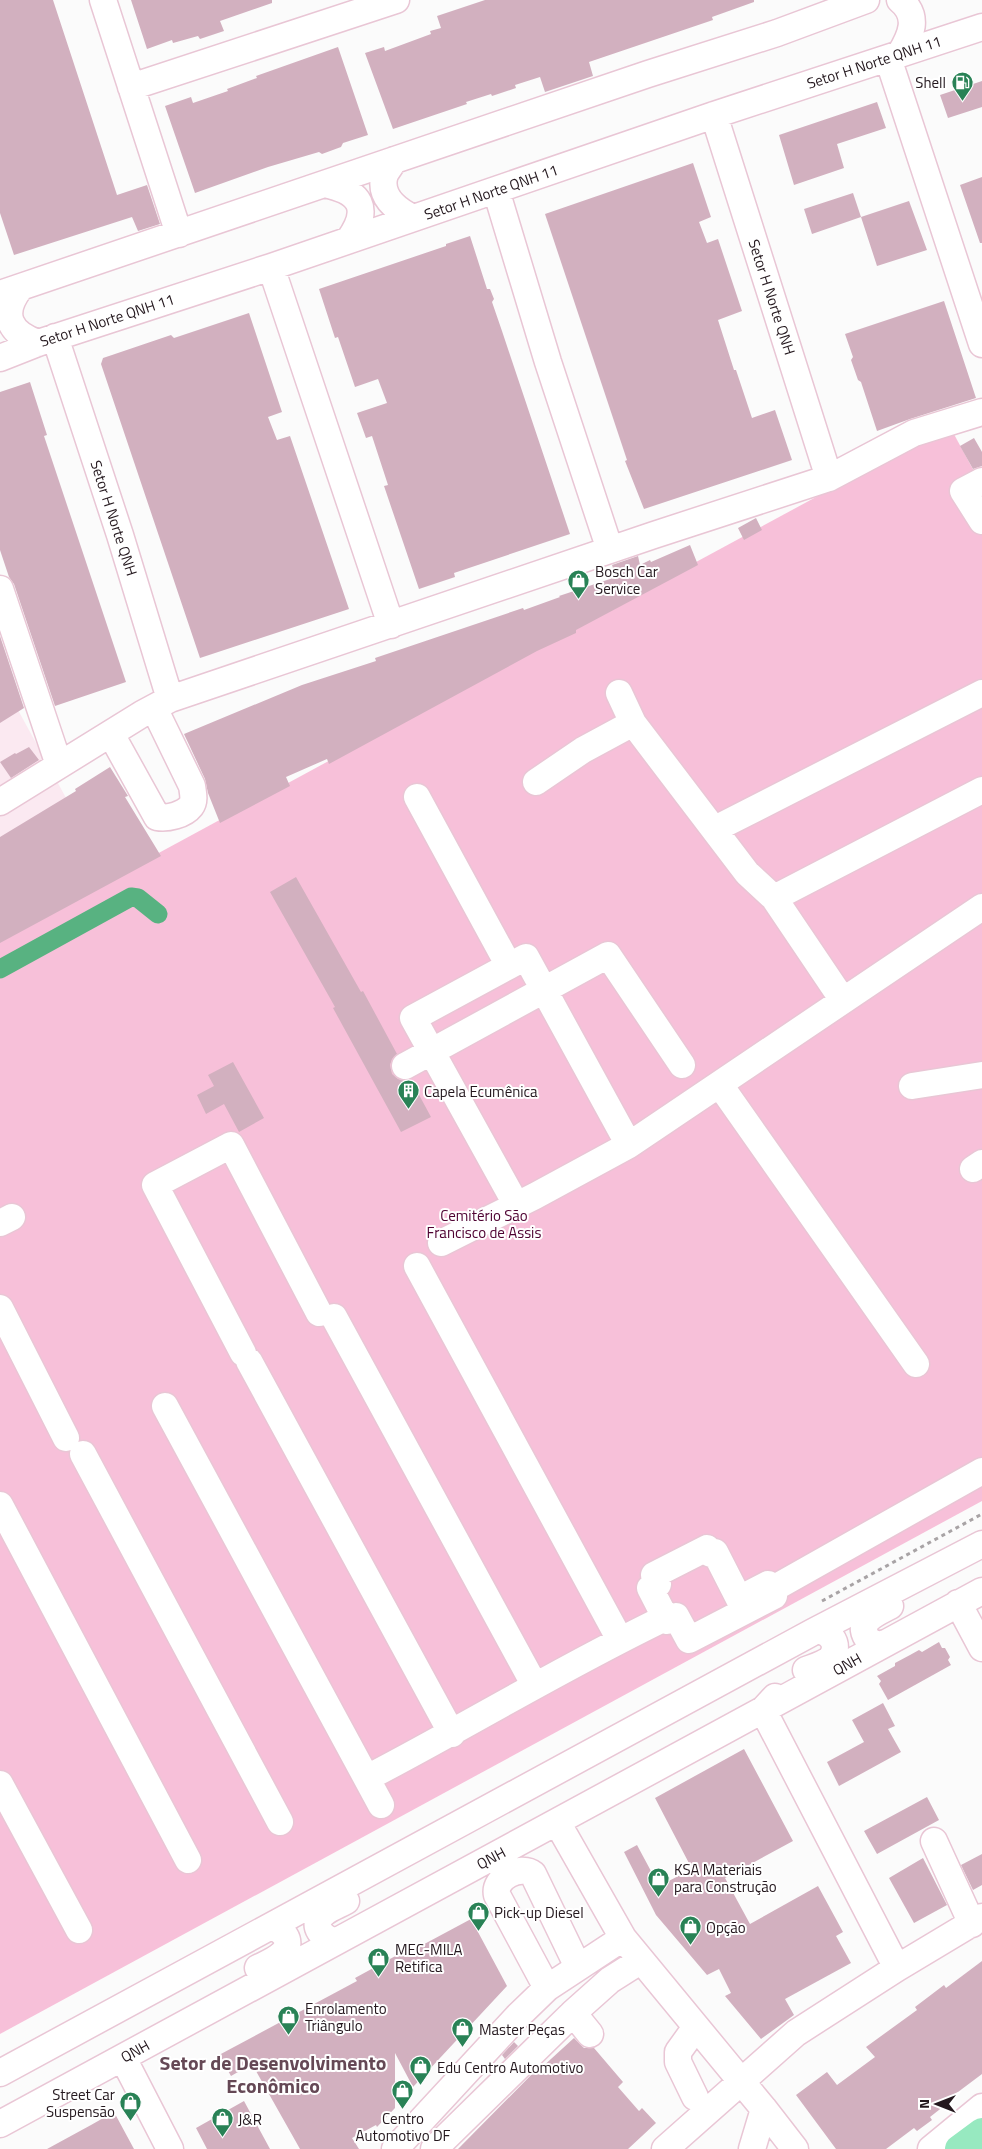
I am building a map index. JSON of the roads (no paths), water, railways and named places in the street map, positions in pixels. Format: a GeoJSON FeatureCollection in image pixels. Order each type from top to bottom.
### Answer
{"type":"FeatureCollection","features":[{"type":"Feature","properties":{"kind":"main road"},"geometry":{"type":"LineString","coordinates":[[959,2149],[982,2132]]}},
{"type":"Feature","properties":{"kind":"main road"},"geometry":{"type":"LineString","coordinates":[[973,2149],[982,2142]]}},
{"type":"Feature","properties":{"kind":"street"},"geometry":{"type":"LineString","coordinates":[[103,0],[179,234]]}},
{"type":"Feature","properties":{"kind":"street"},"geometry":{"type":"LineString","coordinates":[[131,88],[396,0]]}},
{"type":"Feature","properties":{"kind":"street"},"geometry":{"type":"LineString","coordinates":[[47,340],[24,338],[15,331],[10,324],[7,312],[9,302],[7,286],[179,234],[394,160],[777,33],[866,0]]}},
{"type":"Feature","properties":{"kind":"street"},"geometry":{"type":"LineString","coordinates":[[900,0],[910,12],[913,29],[910,38],[894,56],[982,344]]}},
{"type":"Feature","properties":{"kind":"street","name":"Setor H Norte QNH 11"},"geometry":{"type":"LineString","coordinates":[[0,358],[47,340],[270,267],[714,115],[982,27]]}},
{"type":"Feature","properties":{"kind":"street","name":"Setor H Norte QNH"},"geometry":{"type":"LineString","coordinates":[[714,115],[829,478]]}},
{"type":"Feature","properties":{"kind":"street"},"geometry":{"type":"LineString","coordinates":[[394,160],[384,177],[384,190],[390,203],[399,211],[413,218]]}},
{"type":"Feature","properties":{"kind":"street"},"geometry":{"type":"LineString","coordinates":[[325,184],[343,188],[354,196],[361,209],[358,226],[349,240]]}},
{"type":"Feature","properties":{"kind":"street"},"geometry":{"type":"LineString","coordinates":[[496,190],[548,362],[610,550]]}},
{"type":"Feature","properties":{"kind":"street"},"geometry":{"type":"LineString","coordinates":[[270,267],[391,625]]}},
{"type":"Feature","properties":{"kind":"street","name":"Setor H Norte QNH"},"geometry":{"type":"LineString","coordinates":[[47,340],[120,535],[162,704],[192,786],[194,796],[192,805],[165,819],[157,817],[111,734]]}},
{"type":"Feature","properties":{"kind":"street"},"geometry":{"type":"LineString","coordinates":[[0,802],[162,704],[610,550],[829,478],[914,433],[982,412]]}},
{"type":"Feature","properties":{"kind":"street"},"geometry":{"type":"LineString","coordinates":[[973,486],[982,521]]}},
{"type":"Feature","properties":{"kind":"street"},"geometry":{"type":"LineString","coordinates":[[0,589],[59,765]]}},
{"type":"Feature","properties":{"kind":"street"},"geometry":{"type":"LineString","coordinates":[[715,829],[982,692]]}},
{"type":"Feature","properties":{"kind":"street"},"geometry":{"type":"LineString","coordinates":[[619,693],[634,723],[747,873],[774,898],[838,993]]}},
{"type":"Feature","properties":{"kind":"street"},"geometry":{"type":"LineString","coordinates":[[536,782],[583,750],[634,723]]}},
{"type":"Feature","properties":{"kind":"street"},"geometry":{"type":"LineString","coordinates":[[774,898],[982,790]]}},
{"type":"Feature","properties":{"kind":"street"},"geometry":{"type":"LineString","coordinates":[[417,798],[509,966]]}},
{"type":"Feature","properties":{"kind":"street"},"geometry":{"type":"LineString","coordinates":[[441,1243],[535,1196],[629,1145],[982,907]]}},
{"type":"Feature","properties":{"kind":"street"},"geometry":{"type":"LineString","coordinates":[[404,1066],[608,955],[682,1065]]}},
{"type":"Feature","properties":{"kind":"street"},"geometry":{"type":"LineString","coordinates":[[512,1197],[413,1018],[526,957],[624,1136]]}},
{"type":"Feature","properties":{"kind":"street"},"geometry":{"type":"LineString","coordinates":[[912,1086],[982,1075]]}},
{"type":"Feature","properties":{"kind":"street"},"geometry":{"type":"LineString","coordinates":[[727,1095],[916,1364]]}},
{"type":"Feature","properties":{"kind":"street"},"geometry":{"type":"LineString","coordinates":[[452,1734],[246,1357],[155,1185],[231,1145],[535,1686]]}},
{"type":"Feature","properties":{"kind":"street"},"geometry":{"type":"LineString","coordinates":[[417,1266],[620,1640]]}},
{"type":"Feature","properties":{"kind":"street"},"geometry":{"type":"LineString","coordinates":[[0,1308],[280,1822]]}},
{"type":"Feature","properties":{"kind":"street"},"geometry":{"type":"LineString","coordinates":[[165,1406],[381,1805]]}},
{"type":"Feature","properties":{"kind":"street"},"geometry":{"type":"LineString","coordinates":[[771,1590],[982,1471]]}},
{"type":"Feature","properties":{"kind":"street"},"geometry":{"type":"LineString","coordinates":[[0,1543],[2,1509]]}},
{"type":"Feature","properties":{"kind":"street"},"geometry":{"type":"LineString","coordinates":[[2,1509],[188,1860]]}},
{"type":"Feature","properties":{"kind":"street"},"geometry":{"type":"LineString","coordinates":[[0,2073],[813,1632],[982,1544]]}},
{"type":"Feature","properties":{"kind":"street"},"geometry":{"type":"LineString","coordinates":[[707,1548],[710,1554],[715,1552],[739,1599],[768,1584],[771,1590],[774,1596],[689,1640],[676,1616],[666,1621],[650,1588],[658,1584],[654,1575],[707,1548]]}},
{"type":"Feature","properties":{"kind":"street"},"geometry":{"type":"LineString","coordinates":[[885,1643],[875,1644],[866,1638],[864,1633],[866,1621],[869,1617],[903,1599],[933,1571]]}},
{"type":"Feature","properties":{"kind":"street","name":"QNH"},"geometry":{"type":"LineString","coordinates":[[0,2124],[982,1590]]}},
{"type":"Feature","properties":{"kind":"street"},"geometry":{"type":"LineString","coordinates":[[958,1603],[982,1648]]}},
{"type":"Feature","properties":{"kind":"street"},"geometry":{"type":"LineString","coordinates":[[367,1778],[452,1734],[620,1640],[665,1618]]}},
{"type":"Feature","properties":{"kind":"street"},"geometry":{"type":"LineString","coordinates":[[813,1632],[823,1631],[832,1637],[835,1647],[831,1657],[796,1675],[763,1710],[897,1968]]}},
{"type":"Feature","properties":{"kind":"street"},"geometry":{"type":"LineString","coordinates":[[0,1784],[79,1930]]}},
{"type":"Feature","properties":{"kind":"street"},"geometry":{"type":"LineString","coordinates":[[557,1822],[623,1938],[795,2149]]}},
{"type":"Feature","properties":{"kind":"street"},"geometry":{"type":"LineString","coordinates":[[665,2149],[796,2033],[897,1968],[977,1920],[934,1840]]}},
{"type":"Feature","properties":{"kind":"street"},"geometry":{"type":"LineString","coordinates":[[337,1940],[326,1939],[322,1935],[318,1924],[319,1918],[356,1896],[391,1861]]}},
{"type":"Feature","properties":{"kind":"street"},"geometry":{"type":"LineString","coordinates":[[547,1988],[497,1895],[496,1887],[500,1880],[520,1870],[530,1871],[533,1874],[578,1967]]}},
{"type":"Feature","properties":{"kind":"street"},"geometry":{"type":"LineString","coordinates":[[217,2005],[242,1978],[283,1953],[286,1949],[288,1944],[285,1934],[278,1928],[268,1928]]}},
{"type":"Feature","properties":{"kind":"street"},"geometry":{"type":"LineString","coordinates":[[395,2149],[517,2017],[547,1988],[623,1938]]}},
{"type":"Feature","properties":{"kind":"street"},"geometry":{"type":"LineString","coordinates":[[434,2149],[573,2013],[610,1980],[640,1961]]}},
{"type":"Feature","properties":{"kind":"street"},"geometry":{"type":"LineString","coordinates":[[573,2013],[590,2034]]}},
{"type":"Feature","properties":{"kind":"street"},"geometry":{"type":"LineString","coordinates":[[517,2017],[544,2040]]}},
{"type":"Feature","properties":{"kind":"street"},"geometry":{"type":"LineString","coordinates":[[695,2097],[678,2062],[678,2052],[696,2026]]}},
{"type":"Feature","properties":{"kind":"street"},"geometry":{"type":"LineString","coordinates":[[123,2058],[170,2149]]}},
{"type":"Feature","properties":{"kind":"street"},"geometry":{"type":"LineString","coordinates":[[931,2149],[982,2107]]}},
{"type":"Feature","properties":{"kind":"street"},"geometry":{"type":"LineString","coordinates":[[752,2149],[764,2109]]}},
{"type":"Feature","properties":{"kind":"waterway"},"geometry":{"type":"LineString","coordinates":[[0,969],[131,897],[138,898],[158,914]]}},
{"type":"Feature","properties":{"kind":"place","name":"Shell"},"geometry":{"type":"Point","coordinates":[962,101]}},
{"type":"Feature","properties":{"kind":"place","name":"Bosch Car Service"},"geometry":{"type":"Point","coordinates":[579,599]}},
{"type":"Feature","properties":{"kind":"place","name":"Capela Ecumênica"},"geometry":{"type":"Point","coordinates":[408,1110]}},
{"type":"Feature","properties":{"kind":"place","name":"KSA Materiais para Construção"},"geometry":{"type":"Point","coordinates":[658,1897]}},
{"type":"Feature","properties":{"kind":"place","name":"Pick-up Diesel"},"geometry":{"type":"Point","coordinates":[478,1931]}},
{"type":"Feature","properties":{"kind":"place","name":"Opção"},"geometry":{"type":"Point","coordinates":[690,1946]}},
{"type":"Feature","properties":{"kind":"place","name":"MEC-MILA Retifica"},"geometry":{"type":"Point","coordinates":[379,1977]}},
{"type":"Feature","properties":{"kind":"place","name":"Enrolamento Triângulo"},"geometry":{"type":"Point","coordinates":[289,2036]}},
{"type":"Feature","properties":{"kind":"place","name":"Master Peças"},"geometry":{"type":"Point","coordinates":[463,2048]}},
{"type":"Feature","properties":{"kind":"place","name":"Edu Centro Automotivo"},"geometry":{"type":"Point","coordinates":[421,2086]}},
{"type":"Feature","properties":{"kind":"place","name":"Centro Automotivo DF"},"geometry":{"type":"Point","coordinates":[403,2109]}},
{"type":"Feature","properties":{"kind":"place","name":"Street Car Suspensão"},"geometry":{"type":"Point","coordinates":[131,2122]}},
{"type":"Feature","properties":{"kind":"place","name":"J&R"},"geometry":{"type":"Point","coordinates":[222,2138]}},
{"type":"Feature","properties":{"kind":"district","name":"Setor de Desenvolvimento Econômico"},"geometry":{"type":"Point","coordinates":[273,2074]}},
{"type":"Feature","properties":{"kind":"park label","name":"Cemitério São Francisco de Assis"},"geometry":{"type":"Point","coordinates":[484,1224]}}]}
